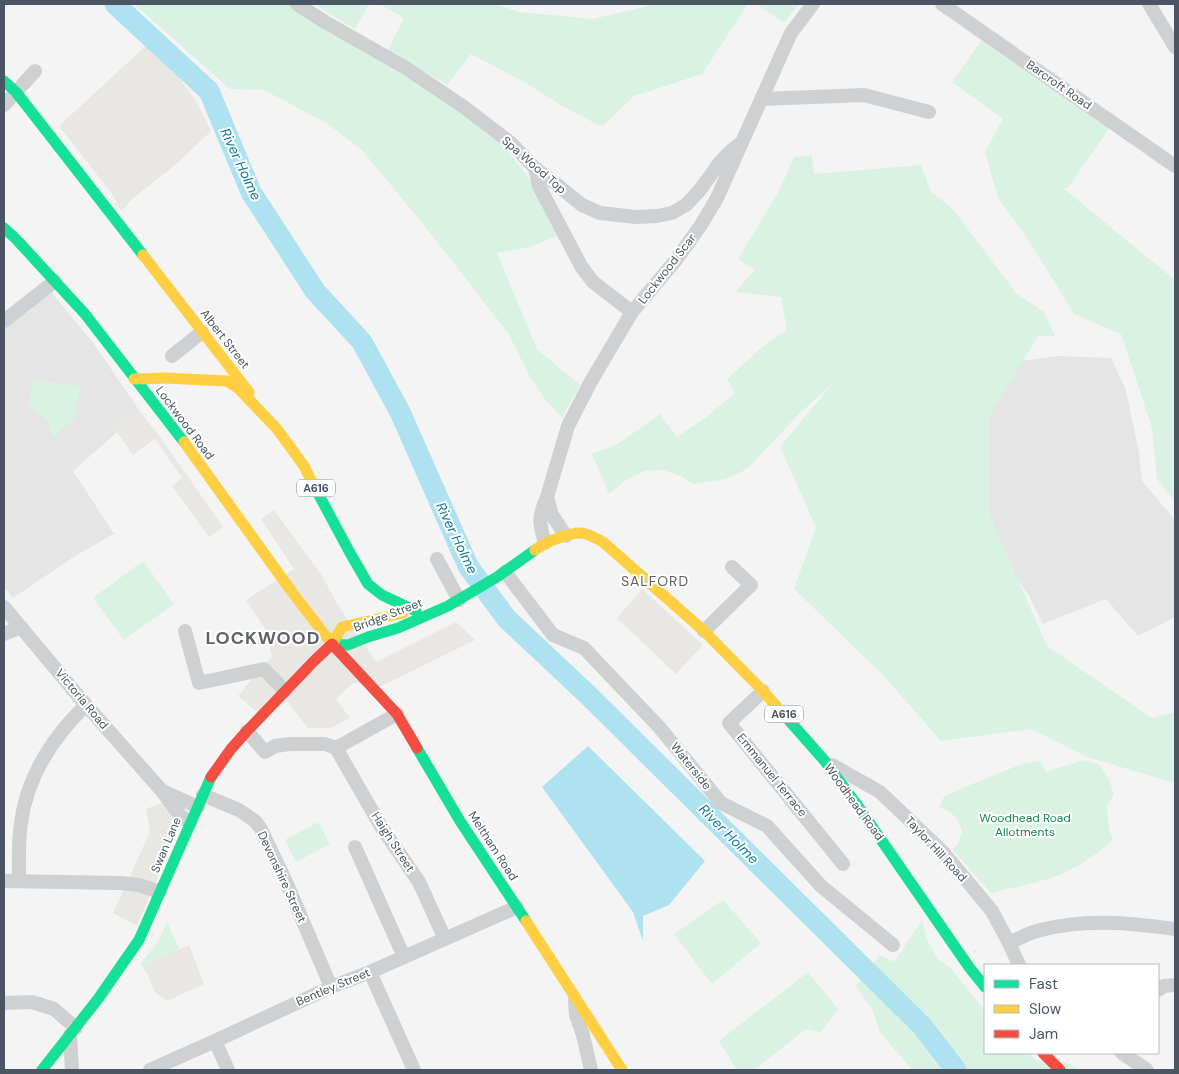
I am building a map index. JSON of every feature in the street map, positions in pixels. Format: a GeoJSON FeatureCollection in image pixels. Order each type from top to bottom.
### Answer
{"type":"FeatureCollection","features":[{"type":"Feature","properties":{"kind":"main road","name":"Albert Street"},"geometry":{"type":"LineString","coordinates":[[4,81],[16,92],[250,394],[251,401],[277,429],[304,466],[368,584],[382,595],[416,611]]}},
{"type":"Feature","properties":{"kind":"main road","name":"Lockwood Road"},"geometry":{"type":"LineString","coordinates":[[4,228],[16,238],[85,314],[178,434],[292,592],[332,644]]}},
{"type":"Feature","properties":{"kind":"main road","name":"A616"},"geometry":{"type":"LineString","coordinates":[[134,378],[227,381],[239,389],[251,401]]}},
{"type":"Feature","properties":{"kind":"main road","name":"Woodhead Road"},"geometry":{"type":"LineString","coordinates":[[566,536],[579,533],[590,535],[603,542],[704,631],[763,691],[824,760],[984,987]]}},
{"type":"Feature","properties":{"kind":"main road","name":"A616"},"geometry":{"type":"LineString","coordinates":[[432,613],[461,599],[501,575],[545,543],[566,536]]}},
{"type":"Feature","properties":{"kind":"main road","name":"Bridge Street"},"geometry":{"type":"LineString","coordinates":[[416,611],[432,613],[398,628],[348,645],[332,644],[342,627],[402,613],[416,611]]}},
{"type":"Feature","properties":{"kind":"main road","name":"Swan Lane"},"geometry":{"type":"LineString","coordinates":[[42,1070],[98,999],[139,940],[209,780],[231,749],[247,731],[332,644]]}},
{"type":"Feature","properties":{"kind":"main road","name":"Meltham Road"},"geometry":{"type":"LineString","coordinates":[[332,644],[397,714],[460,821],[622,1070]]}},
{"type":"Feature","properties":{"kind":"main road"},"geometry":{"type":"LineString","coordinates":[[1044,1054],[1060,1070]]}},
{"type":"Feature","properties":{"kind":"street","name":"Spa Wood Top"},"geometry":{"type":"LineString","coordinates":[[297,4],[406,68],[464,107],[510,143],[535,168],[582,205],[600,213],[636,217],[672,213],[686,205],[721,161],[742,143]]}},
{"type":"Feature","properties":{"kind":"street","name":"Lockwood Scar"},"geometry":{"type":"LineString","coordinates":[[545,543],[540,527],[541,510],[547,497],[568,426],[590,383],[632,312],[676,260],[717,198],[791,33],[813,4]]}},
{"type":"Feature","properties":{"kind":"street","name":"Barcroft Road"},"geometry":{"type":"LineString","coordinates":[[942,4],[1175,166]]}},
{"type":"Feature","properties":{"kind":"street"},"geometry":{"type":"LineString","coordinates":[[1149,4],[1173,37]]}},
{"type":"Feature","properties":{"kind":"street"},"geometry":{"type":"LineString","coordinates":[[4,105],[35,71]]}},
{"type":"Feature","properties":{"kind":"street"},"geometry":{"type":"LineString","coordinates":[[761,100],[864,96],[929,112]]}},
{"type":"Feature","properties":{"kind":"street"},"geometry":{"type":"LineString","coordinates":[[535,168],[539,186],[580,266],[593,282],[632,312]]}},
{"type":"Feature","properties":{"kind":"street"},"geometry":{"type":"LineString","coordinates":[[4,321],[55,282]]}},
{"type":"Feature","properties":{"kind":"street"},"geometry":{"type":"LineString","coordinates":[[172,356],[202,332]]}},
{"type":"Feature","properties":{"kind":"street"},"geometry":{"type":"LineString","coordinates":[[547,497],[552,515],[566,536]]}},
{"type":"Feature","properties":{"kind":"street"},"geometry":{"type":"LineString","coordinates":[[437,559],[461,599]]}},
{"type":"Feature","properties":{"kind":"street"},"geometry":{"type":"LineString","coordinates":[[704,631],[750,585],[732,567]]}},
{"type":"Feature","properties":{"kind":"street","name":"Waterside"},"geometry":{"type":"LineString","coordinates":[[501,575],[553,635],[584,648],[660,728],[721,803],[767,826],[821,886],[893,945]]}},
{"type":"Feature","properties":{"kind":"street","name":"Victoria Road"},"geometry":{"type":"LineString","coordinates":[[4,607],[162,791],[178,813],[190,824]]}},
{"type":"Feature","properties":{"kind":"street"},"geometry":{"type":"LineString","coordinates":[[4,634],[21,627]]}},
{"type":"Feature","properties":{"kind":"street"},"geometry":{"type":"LineString","coordinates":[[185,631],[199,683],[264,669],[285,691]]}},
{"type":"Feature","properties":{"kind":"street","name":"Emmanuel Terrace"},"geometry":{"type":"LineString","coordinates":[[763,691],[729,722],[843,864]]}},
{"type":"Feature","properties":{"kind":"street"},"geometry":{"type":"LineString","coordinates":[[19,881],[23,809],[32,781],[39,764],[50,746],[86,704]]}},
{"type":"Feature","properties":{"kind":"street"},"geometry":{"type":"LineString","coordinates":[[247,731],[266,752],[275,746],[290,744],[325,744],[336,748],[397,714]]}},
{"type":"Feature","properties":{"kind":"street","name":"Haigh Street"},"geometry":{"type":"LineString","coordinates":[[336,748],[382,828],[419,882],[445,939]]}},
{"type":"Feature","properties":{"kind":"street","name":"Taylor Hill Road"},"geometry":{"type":"LineString","coordinates":[[824,760],[880,792],[935,845],[992,911],[1019,964]]}},
{"type":"Feature","properties":{"kind":"street","name":"Victoria Road"},"geometry":{"type":"LineString","coordinates":[[162,791],[200,801]]}},
{"type":"Feature","properties":{"kind":"street","name":"Devonshire Street"},"geometry":{"type":"LineString","coordinates":[[200,801],[239,810],[255,821],[261,829],[287,884],[330,987]]}},
{"type":"Feature","properties":{"kind":"street"},"geometry":{"type":"LineString","coordinates":[[355,847],[404,957]]}},
{"type":"Feature","properties":{"kind":"street"},"geometry":{"type":"LineString","coordinates":[[4,881],[121,883],[160,892]]}},
{"type":"Feature","properties":{"kind":"street","name":"Bentley Street"},"geometry":{"type":"LineString","coordinates":[[150,1070],[330,987],[370,972],[517,907]]}},
{"type":"Feature","properties":{"kind":"street"},"geometry":{"type":"LineString","coordinates":[[1009,943],[1039,930],[1073,923],[1108,922],[1175,929]]}},
{"type":"Feature","properties":{"kind":"street"},"geometry":{"type":"LineString","coordinates":[[370,972],[414,1070]]}},
{"type":"Feature","properties":{"kind":"street"},"geometry":{"type":"LineString","coordinates":[[1159,989],[1164,986],[1175,985]]}},
{"type":"Feature","properties":{"kind":"street"},"geometry":{"type":"LineString","coordinates":[[575,996],[576,1015],[591,1070]]}},
{"type":"Feature","properties":{"kind":"street"},"geometry":{"type":"LineString","coordinates":[[4,1003],[32,1002],[54,1009],[73,1032],[72,1070]]}},
{"type":"Feature","properties":{"kind":"street"},"geometry":{"type":"LineString","coordinates":[[215,1041],[228,1070]]}},
{"type":"Feature","properties":{"kind":"street"},"geometry":{"type":"LineString","coordinates":[[1123,1054],[1147,1070]]}},
{"type":"Feature","properties":{"kind":"shaded area"},"geometry":{"type":"Polygon","coordinates":[[[148,44],[172,68],[196,101],[211,131],[175,165],[132,199],[122,211],[115,204],[117,202],[112,194],[59,126],[148,44]]]}},
{"type":"Feature","properties":{"kind":"shaded area"},"geometry":{"type":"Polygon","coordinates":[[[51,292],[94,344],[139,410],[113,426],[117,432],[73,471],[114,534],[75,556],[13,598],[4,587],[4,327],[51,292]]]}},
{"type":"Feature","properties":{"kind":"shaded area"},"geometry":{"type":"Polygon","coordinates":[[[1059,356],[1111,358],[1126,390],[1139,453],[1142,481],[1175,520],[1175,617],[1138,636],[1106,599],[1043,624],[1028,594],[989,540],[985,366],[1059,356]]]}},
{"type":"Feature","properties":{"kind":"shaded area"},"geometry":{"type":"Polygon","coordinates":[[[139,410],[223,527],[209,537],[172,486],[182,478],[155,439],[133,455],[113,426],[139,410]]]}},
{"type":"Feature","properties":{"kind":"shaded area"},"geometry":{"type":"Polygon","coordinates":[[[274,510],[322,576],[338,605],[376,662],[456,622],[475,640],[382,686],[353,683],[336,699],[350,718],[331,728],[308,728],[287,701],[258,713],[238,696],[272,656],[265,629],[246,600],[294,569],[261,519],[274,510]]]}},
{"type":"Feature","properties":{"kind":"shaded area"},"geometry":{"type":"Polygon","coordinates":[[[642,589],[703,645],[676,674],[617,618],[642,589]]]}},
{"type":"Feature","properties":{"kind":"shaded area"},"geometry":{"type":"Polygon","coordinates":[[[165,802],[177,825],[168,853],[137,926],[113,913],[150,832],[146,809],[165,802]]]}},
{"type":"Feature","properties":{"kind":"shaded area"},"geometry":{"type":"Polygon","coordinates":[[[189,945],[204,984],[167,1001],[155,992],[142,966],[189,945]]]}},
{"type":"Feature","properties":{"kind":"green space"},"geometry":{"type":"Polygon","coordinates":[[[134,4],[293,4],[472,117],[504,147],[526,174],[562,234],[530,247],[497,253],[537,349],[580,385],[562,418],[545,399],[529,375],[508,333],[431,234],[362,150],[328,124],[264,90],[230,89],[134,4]]]}},
{"type":"Feature","properties":{"kind":"green space"},"geometry":{"type":"Polygon","coordinates":[[[314,4],[369,4],[355,29],[314,4]]]}},
{"type":"Feature","properties":{"kind":"green space"},"geometry":{"type":"Polygon","coordinates":[[[379,4],[495,4],[519,12],[592,19],[651,4],[748,4],[702,74],[634,96],[602,127],[471,54],[447,85],[388,50],[404,18],[379,4]]]}},
{"type":"Feature","properties":{"kind":"green space"},"geometry":{"type":"Polygon","coordinates":[[[756,4],[799,4],[784,23],[756,4]]]}},
{"type":"Feature","properties":{"kind":"green space"},"geometry":{"type":"Polygon","coordinates":[[[985,35],[1111,126],[1067,189],[1063,188],[1175,280],[1175,502],[1157,479],[1152,428],[1121,334],[1074,314],[1029,241],[998,198],[985,152],[1003,119],[952,82],[985,35]]]}},
{"type":"Feature","properties":{"kind":"green space"},"geometry":{"type":"Polygon","coordinates":[[[812,155],[814,174],[921,165],[931,192],[952,208],[1016,293],[1044,312],[1055,336],[1038,336],[989,418],[990,516],[1047,646],[1152,718],[1175,712],[1175,783],[1087,757],[1031,729],[941,741],[883,675],[794,589],[816,527],[780,447],[833,383],[799,414],[747,469],[726,479],[693,484],[681,476],[663,470],[645,471],[626,480],[609,494],[592,454],[618,444],[660,414],[677,437],[705,418],[735,393],[727,379],[761,348],[787,330],[781,297],[735,292],[755,270],[738,259],[779,191],[794,157],[812,155]]]}},
{"type":"Feature","properties":{"kind":"green space"},"geometry":{"type":"Polygon","coordinates":[[[33,380],[82,386],[75,409],[77,416],[55,436],[49,430],[50,422],[28,405],[33,380]]]}},
{"type":"Feature","properties":{"kind":"green space"},"geometry":{"type":"Polygon","coordinates":[[[143,561],[174,604],[124,640],[93,598],[143,561]]]}},
{"type":"Feature","properties":{"kind":"green space","name":"Woodhead Road Allotments"},"geometry":{"type":"Polygon","coordinates":[[[1083,760],[1099,764],[1109,779],[1114,795],[1107,806],[1109,829],[1113,839],[1093,856],[1059,875],[991,893],[952,849],[958,844],[962,831],[957,818],[947,810],[939,807],[944,797],[1024,763],[1040,761],[1046,772],[1083,760]]]}},
{"type":"Feature","properties":{"kind":"green space"},"geometry":{"type":"Polygon","coordinates":[[[318,822],[330,844],[296,862],[285,840],[318,822]]]}},
{"type":"Feature","properties":{"kind":"green space"},"geometry":{"type":"Polygon","coordinates":[[[723,900],[761,943],[712,984],[674,934],[723,900]]]}},
{"type":"Feature","properties":{"kind":"green space"},"geometry":{"type":"Polygon","coordinates":[[[922,920],[927,940],[938,959],[951,968],[984,1010],[984,1054],[1029,1054],[1036,1060],[1068,1063],[1080,1070],[912,1070],[880,1032],[872,1009],[856,986],[880,955],[894,962],[922,920]]]}},
{"type":"Feature","properties":{"kind":"green space"},"geometry":{"type":"Polygon","coordinates":[[[167,922],[179,949],[142,966],[140,964],[158,942],[167,922]]]}},
{"type":"Feature","properties":{"kind":"green space"},"geometry":{"type":"Polygon","coordinates":[[[808,972],[838,1009],[821,1032],[806,1029],[754,1070],[737,1070],[719,1041],[808,972]]]}},
{"type":"Feature","properties":{"kind":"water"},"geometry":{"type":"Polygon","coordinates":[[[588,746],[705,861],[669,905],[643,916],[643,941],[633,912],[542,787],[588,746]]]}},
{"type":"Feature","properties":{"kind":"waterway","name":"River Holme"},"geometry":{"type":"LineString","coordinates":[[115,4],[209,91],[251,192],[315,291],[362,342],[400,412],[468,566],[507,619],[588,695],[922,1026],[956,1070]]}},
{"type":"Feature","properties":{"kind":"traffic: fast"},"geometry":{"type":"LineString","coordinates":[[4,81],[16,92],[143,255]]}},
{"type":"Feature","properties":{"kind":"traffic: fast"},"geometry":{"type":"LineString","coordinates":[[4,228],[85,314],[184,442]]}},
{"type":"Feature","properties":{"kind":"traffic: fast"},"geometry":{"type":"LineString","coordinates":[[313,484],[368,584],[382,595],[416,611]]}},
{"type":"Feature","properties":{"kind":"traffic: fast"},"geometry":{"type":"LineString","coordinates":[[332,644],[348,645],[398,628],[448,606],[497,577],[535,550]]}},
{"type":"Feature","properties":{"kind":"traffic: fast"},"geometry":{"type":"LineString","coordinates":[[786,717],[824,760],[855,802],[969,967],[984,986]]}},
{"type":"Feature","properties":{"kind":"traffic: fast"},"geometry":{"type":"LineString","coordinates":[[417,748],[460,821],[526,921]]}},
{"type":"Feature","properties":{"kind":"traffic: fast"},"geometry":{"type":"LineString","coordinates":[[42,1070],[98,999],[139,940],[211,777]]}},
{"type":"Feature","properties":{"kind":"traffic: slow"},"geometry":{"type":"LineString","coordinates":[[143,255],[249,392]]}},
{"type":"Feature","properties":{"kind":"traffic: slow"},"geometry":{"type":"LineString","coordinates":[[134,379],[165,378],[227,381],[239,389],[277,429],[304,466],[313,484]]}},
{"type":"Feature","properties":{"kind":"traffic: slow"},"geometry":{"type":"LineString","coordinates":[[184,442],[292,592],[332,644]]}},
{"type":"Feature","properties":{"kind":"traffic: slow"},"geometry":{"type":"LineString","coordinates":[[535,550],[557,538],[575,533],[587,534],[603,542],[704,631],[786,717]]}},
{"type":"Feature","properties":{"kind":"traffic: slow"},"geometry":{"type":"LineString","coordinates":[[332,644],[342,627],[403,613]]}},
{"type":"Feature","properties":{"kind":"traffic: slow"},"geometry":{"type":"LineString","coordinates":[[526,921],[622,1070]]}},
{"type":"Feature","properties":{"kind":"traffic: jam"},"geometry":{"type":"LineString","coordinates":[[211,777],[231,749],[247,731],[332,644],[397,714],[417,748]]}},
{"type":"Feature","properties":{"kind":"traffic: jam"},"geometry":{"type":"LineString","coordinates":[[1044,1054],[1060,1070]]}},
{"type":"Feature","properties":{"kind":"district","name":"SALFORD"},"geometry":{"type":"Point","coordinates":[655,581]}},
{"type":"Feature","properties":{"kind":"district","name":"LOCKWOOD"},"geometry":{"type":"Point","coordinates":[263,638]}}]}
